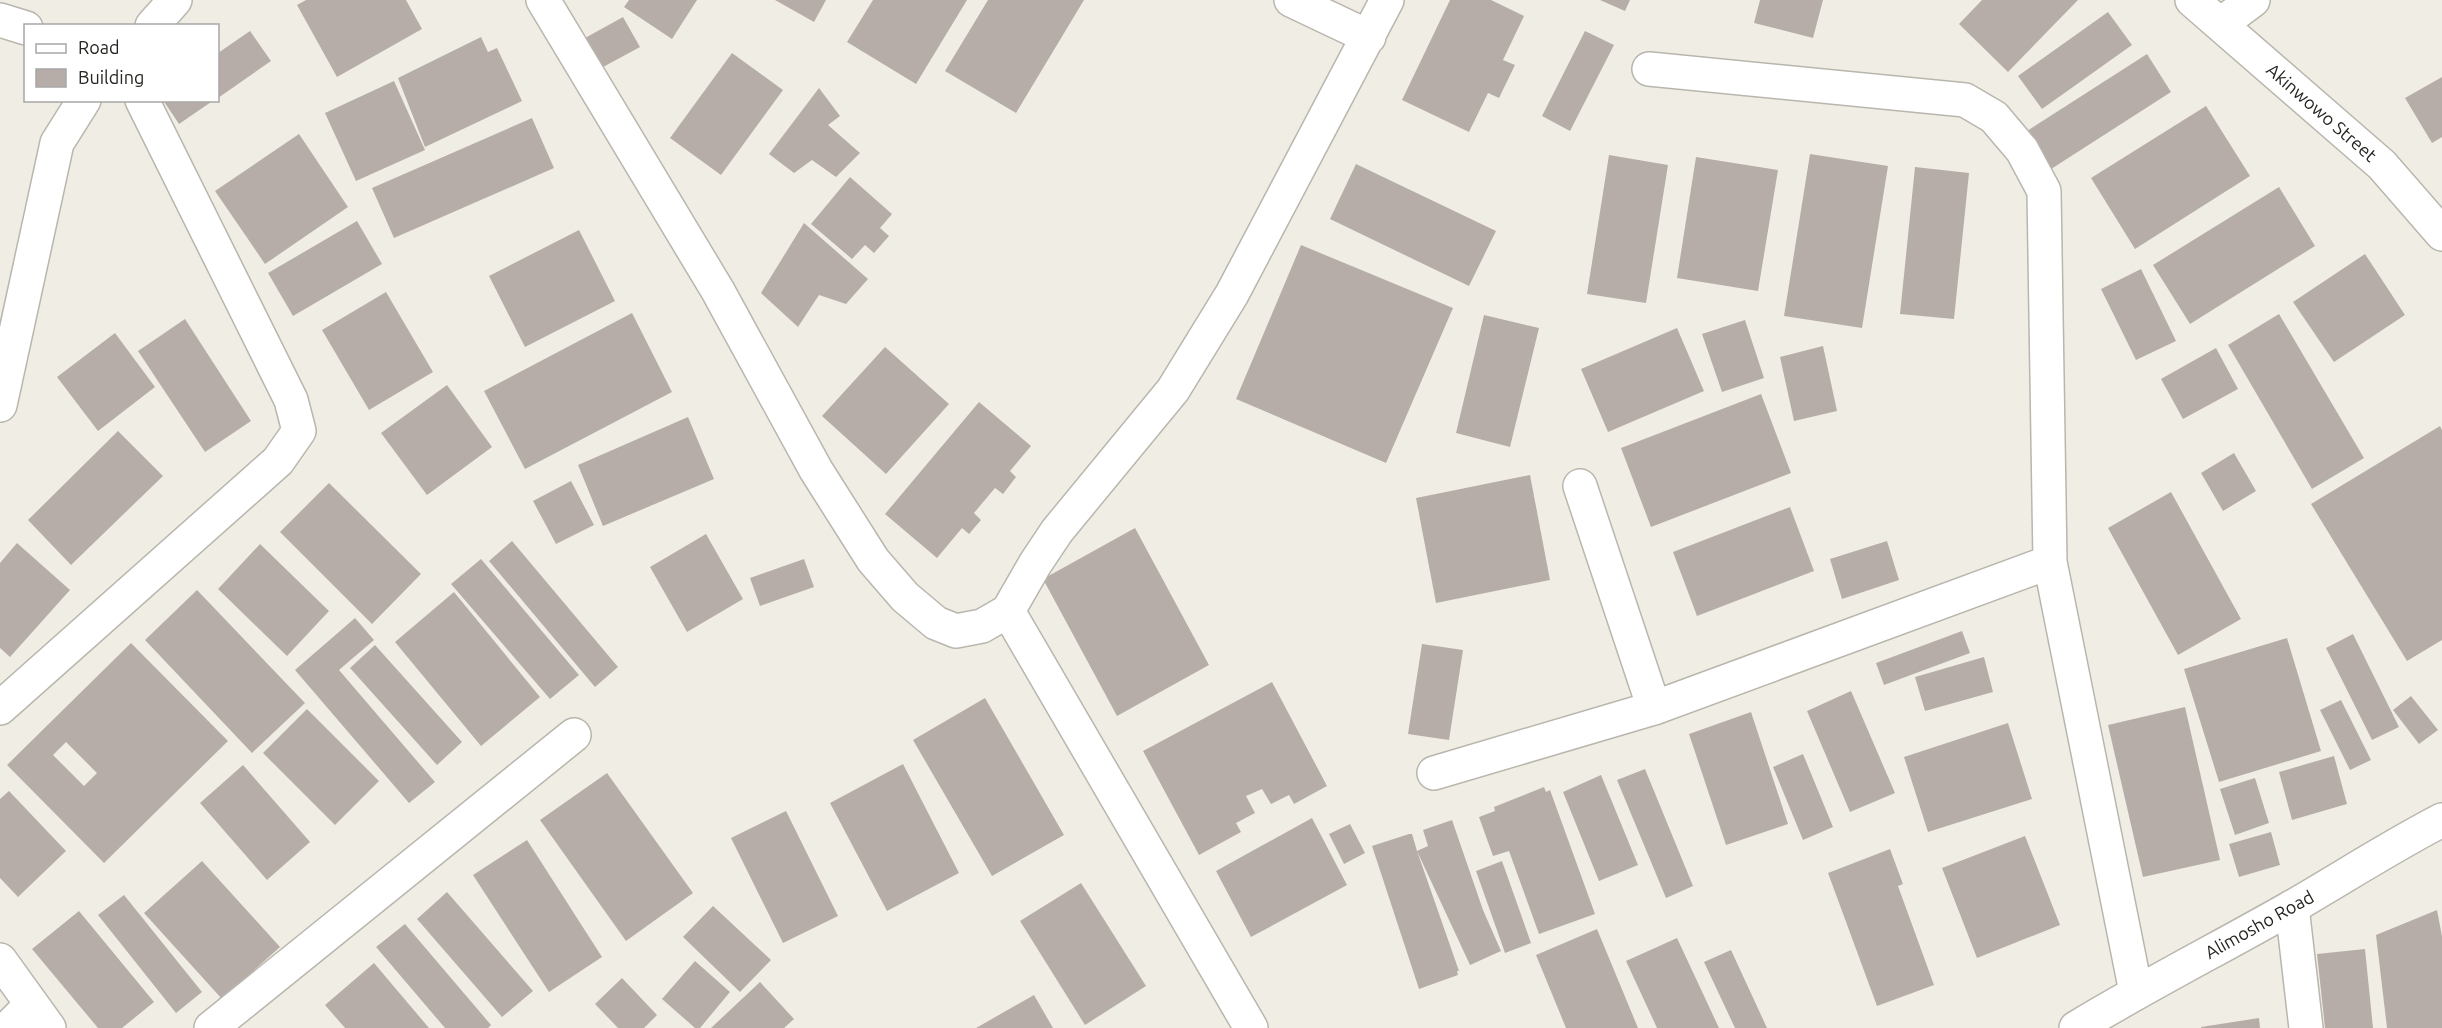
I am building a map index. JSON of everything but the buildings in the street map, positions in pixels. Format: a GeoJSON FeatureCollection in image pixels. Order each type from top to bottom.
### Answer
{"type":"FeatureCollection","features":[{"type":"Feature","properties":{"kind":"street"},"geometry":{"type":"LineString","coordinates":[[154,24],[175,0]]}},
{"type":"Feature","properties":{"kind":"street"},"geometry":{"type":"LineString","coordinates":[[543,0],[718,291],[816,470],[873,560],[905,597],[936,623],[956,631],[982,626],[1008,611],[1057,531],[1179,380],[1232,294],[1387,0]]}},
{"type":"Feature","properties":{"kind":"street"},"geometry":{"type":"LineString","coordinates":[[1291,0],[1369,37]]}},
{"type":"Feature","properties":{"kind":"street","name":"Akinwowo Street"},"geometry":{"type":"LineString","coordinates":[[2192,0],[2382,165],[2442,234]]}},
{"type":"Feature","properties":{"kind":"street"},"geometry":{"type":"LineString","coordinates":[[2221,24],[2253,0]]}},
{"type":"Feature","properties":{"kind":"street"},"geometry":{"type":"LineString","coordinates":[[0,20],[24,27]]}},
{"type":"Feature","properties":{"kind":"street"},"geometry":{"type":"LineString","coordinates":[[1649,69],[1965,100],[1994,117],[2022,150],[2044,191],[2050,562],[2136,992]]}},
{"type":"Feature","properties":{"kind":"street"},"geometry":{"type":"LineString","coordinates":[[0,405],[57,143],[83,102]]}},
{"type":"Feature","properties":{"kind":"street"},"geometry":{"type":"LineString","coordinates":[[0,708],[278,461],[299,431],[291,400],[143,102]]}},
{"type":"Feature","properties":{"kind":"street"},"geometry":{"type":"LineString","coordinates":[[1580,486],[1654,708]]}},
{"type":"Feature","properties":{"kind":"street"},"geometry":{"type":"LineString","coordinates":[[1434,773],[1654,708],[2050,562]]}},
{"type":"Feature","properties":{"kind":"street"},"geometry":{"type":"LineString","coordinates":[[1008,611],[1250,1028]]}},
{"type":"Feature","properties":{"kind":"street"},"geometry":{"type":"LineString","coordinates":[[211,1028],[574,735]]}},
{"type":"Feature","properties":{"kind":"street","name":"Alimosho Road"},"geometry":{"type":"LineString","coordinates":[[2076,1028],[2136,992],[2292,907],[2401,841],[2442,820]]}},
{"type":"Feature","properties":{"kind":"street"},"geometry":{"type":"LineString","coordinates":[[2292,907],[2306,1028]]}},
{"type":"Feature","properties":{"kind":"street"},"geometry":{"type":"LineString","coordinates":[[0,960],[40,1017],[8,1028]]}}]}
